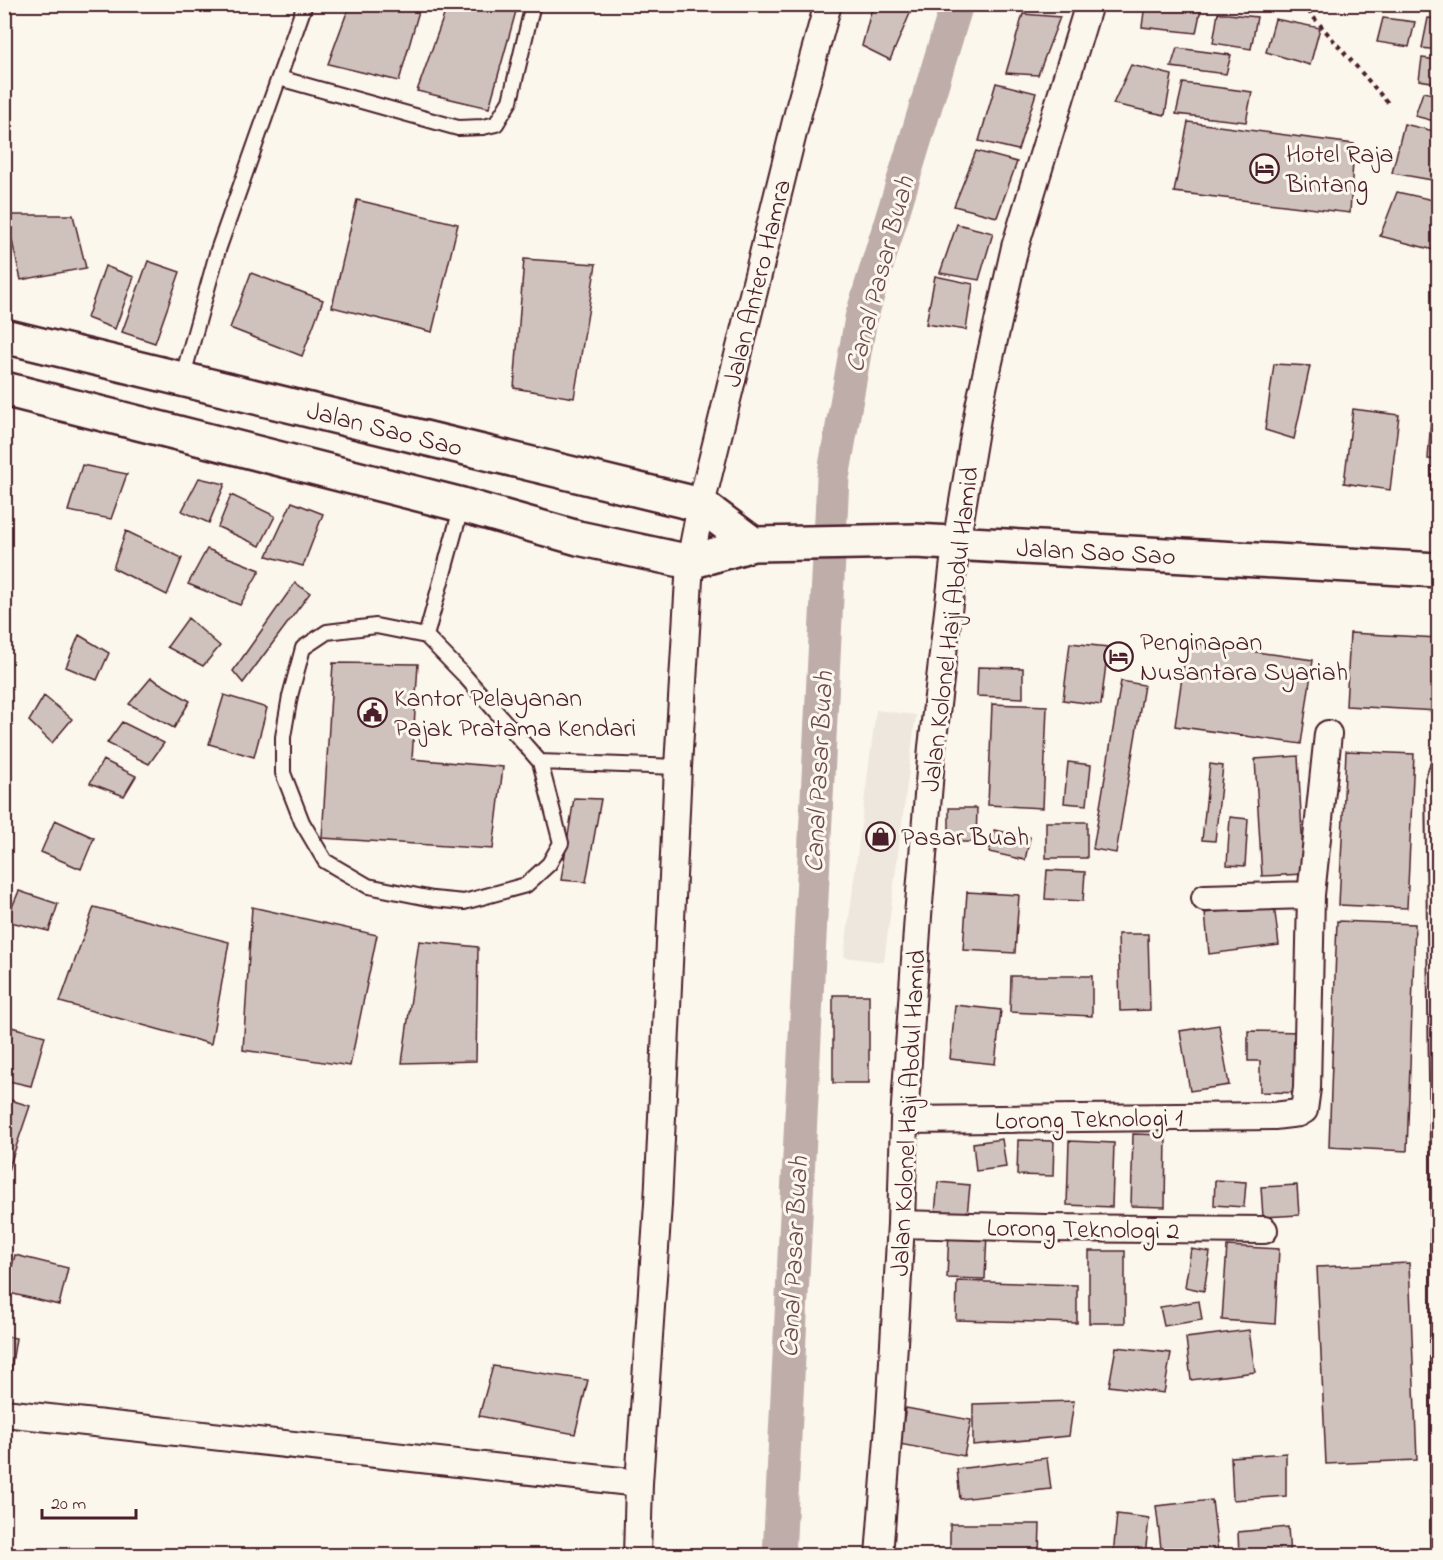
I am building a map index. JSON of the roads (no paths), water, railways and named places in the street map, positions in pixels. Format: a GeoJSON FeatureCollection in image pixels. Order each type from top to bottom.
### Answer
{"type":"FeatureCollection","features":[{"type":"Feature","properties":{"kind":"street","name":"Jalan Antero Hamra"},"geometry":{"type":"LineString","coordinates":[[637,1556],[639,1484],[658,1204],[690,562],[701,505],[799,109],[828,4]]}},
{"type":"Feature","properties":{"kind":"street","name":"Jalan Kolonel Haji Abdul Hamid"},"geometry":{"type":"LineString","coordinates":[[879,1556],[901,1224],[904,1120],[932,747],[956,544],[979,406],[1015,247],[1089,4]]}},
{"type":"Feature","properties":{"kind":"street","name":"Jalan Sao Sao"},"geometry":{"type":"LineString","coordinates":[[4,336],[701,505],[753,544]]}},
{"type":"Feature","properties":{"kind":"street","name":"Jalan Sao Sao"},"geometry":{"type":"LineString","coordinates":[[4,389],[462,505],[578,538],[690,562],[753,544],[915,541],[1438,570]]}},
{"type":"Feature","properties":{"kind":"street"},"geometry":{"type":"LineString","coordinates":[[1205,898],[1311,894],[1328,734]]}},
{"type":"Feature","properties":{"kind":"street","name":"Lorong Teknologi 1"},"geometry":{"type":"LineString","coordinates":[[904,1120],[1274,1116],[1299,1113],[1304,1110],[1306,1101],[1311,894]]}},
{"type":"Feature","properties":{"kind":"street","name":"Lorong Teknologi 2"},"geometry":{"type":"LineString","coordinates":[[901,1224],[1264,1230]]}},
{"type":"Feature","properties":{"kind":"street"},"geometry":{"type":"LineString","coordinates":[[4,1413],[639,1484]]}},
{"type":"Feature","properties":{"kind":"lane"},"geometry":{"type":"LineString","coordinates":[[182,379],[218,250],[305,4]]}},
{"type":"Feature","properties":{"kind":"lane"},"geometry":{"type":"LineString","coordinates":[[279,78],[458,128],[496,124],[510,101],[533,4]]}},
{"type":"Feature","properties":{"kind":"lane"},"geometry":{"type":"LineString","coordinates":[[426,636],[462,505]]}},
{"type":"Feature","properties":{"kind":"lane"},"geometry":{"type":"LineString","coordinates":[[376,626],[426,636],[463,674],[540,762],[561,843],[549,864],[526,885],[464,902],[433,899],[368,886],[325,861],[302,822],[283,773],[283,737],[290,696],[303,648],[327,632],[376,626]]}},
{"type":"Feature","properties":{"kind":"lane"},"geometry":{"type":"LineString","coordinates":[[540,762],[678,767]]}},
{"type":"Feature","properties":{"kind":"lane"},"geometry":{"type":"LineString","coordinates":[[1438,766],[1433,780],[1438,1152],[1438,1556]]}},
{"type":"Feature","properties":{"kind":"waterway","name":"Canal Pasar Buah"},"geometry":{"type":"LineString","coordinates":[[779,1556],[833,478],[861,318],[957,4]]}},
{"type":"Feature","properties":{"kind":"place","name":"Hotel Raja Bintang"},"geometry":{"type":"Point","coordinates":[1265,168]}},
{"type":"Feature","properties":{"kind":"place","name":"Penginapan Nusantara Syariah"},"geometry":{"type":"Point","coordinates":[1119,656]}},
{"type":"Feature","properties":{"kind":"place","name":"Kantor Pelayanan Pajak Pratama Kendari"},"geometry":{"type":"Point","coordinates":[373,712]}},
{"type":"Feature","properties":{"kind":"place","name":"Pasar Buah"},"geometry":{"type":"Point","coordinates":[880,836]}}]}
